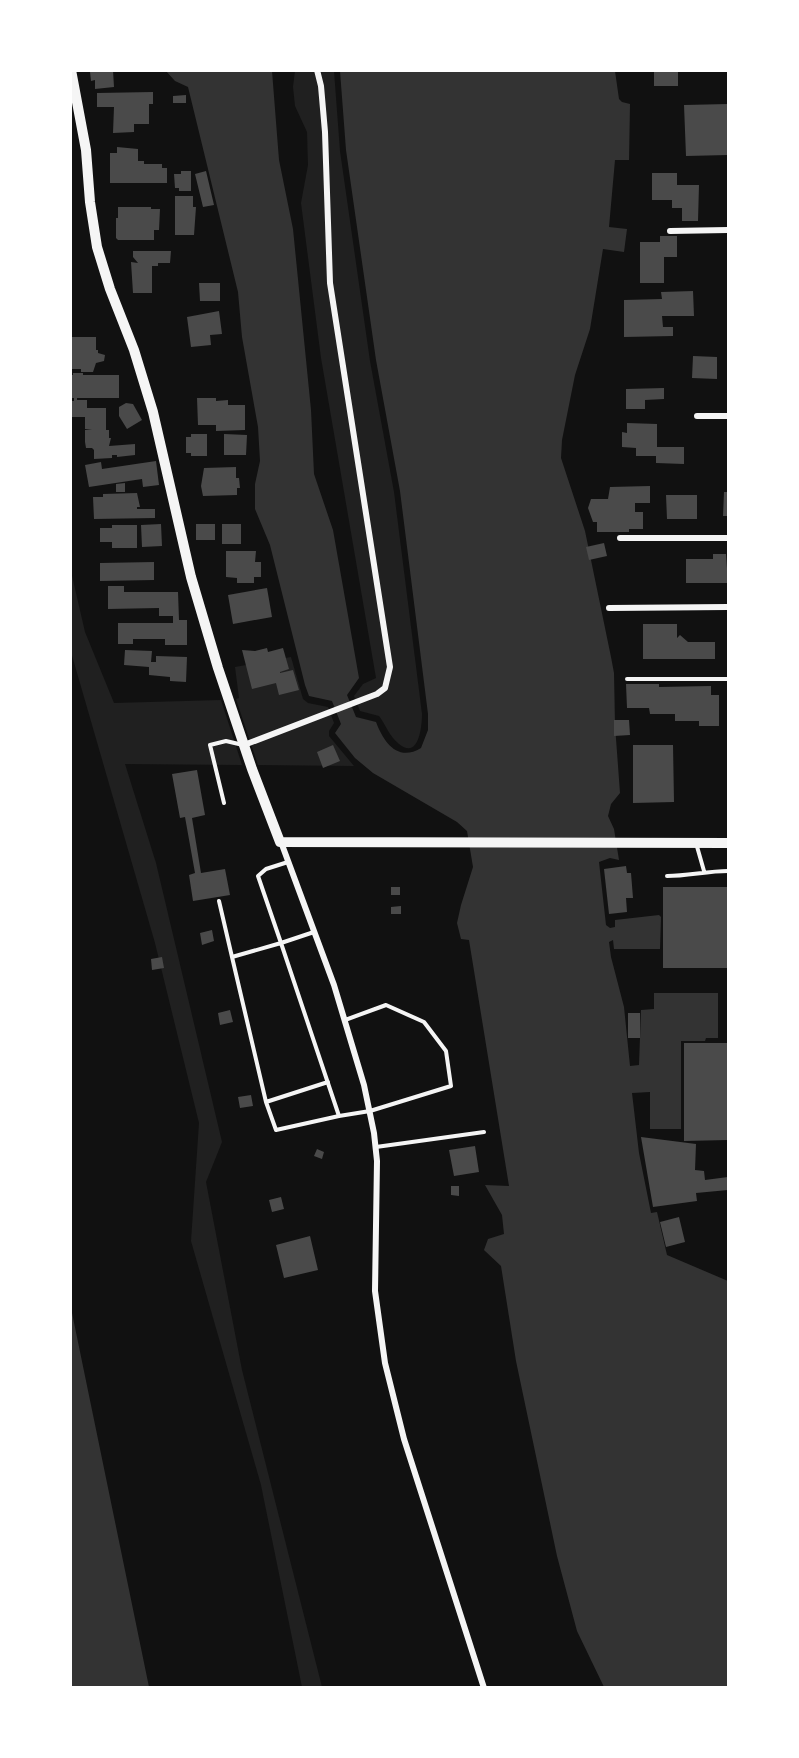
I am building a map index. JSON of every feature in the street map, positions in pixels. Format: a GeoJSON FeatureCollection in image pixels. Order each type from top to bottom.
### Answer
{"type":"FeatureCollection","features":[{"type":"Feature","properties":{"kind":"street"},"geometry":{"type":"LineString","coordinates":[[71,70],[86,150],[90,202],[97,247],[110,289],[134,350],[153,412],[191,577],[244,745],[289,861],[344,1020],[370,1111],[378,1186],[374,1251],[376,1311],[385,1363],[404,1439],[484,1688]]}},
{"type":"Feature","properties":{"kind":"street"},"geometry":{"type":"LineString","coordinates":[[244,745],[377,694],[385,688],[390,667],[330,283],[325,132],[321,86],[317,70]]}},
{"type":"Feature","properties":{"kind":"street"},"geometry":{"type":"LineString","coordinates":[[670,231],[729,230]]}},
{"type":"Feature","properties":{"kind":"street"},"geometry":{"type":"LineString","coordinates":[[697,416],[729,416]]}},
{"type":"Feature","properties":{"kind":"street"},"geometry":{"type":"LineString","coordinates":[[620,538],[729,538]]}},
{"type":"Feature","properties":{"kind":"street"},"geometry":{"type":"LineString","coordinates":[[609,608],[729,607]]}},
{"type":"Feature","properties":{"kind":"street"},"geometry":{"type":"LineString","coordinates":[[280,842],[729,843]]}},
{"type":"Feature","properties":{"kind":"lane"},"geometry":{"type":"LineString","coordinates":[[627,679],[729,679]]}},
{"type":"Feature","properties":{"kind":"lane"},"geometry":{"type":"LineString","coordinates":[[224,803],[210,745],[226,741],[244,745]]}},
{"type":"Feature","properties":{"kind":"lane"},"geometry":{"type":"LineString","coordinates":[[696,843],[704,871]]}},
{"type":"Feature","properties":{"kind":"lane"},"geometry":{"type":"LineString","coordinates":[[289,861],[266,869],[258,876],[339,1116]]}},
{"type":"Feature","properties":{"kind":"lane"},"geometry":{"type":"LineString","coordinates":[[667,876],[687,876],[704,871],[729,871]]}},
{"type":"Feature","properties":{"kind":"lane"},"geometry":{"type":"LineString","coordinates":[[219,901],[266,1102],[276,1130],[370,1111],[451,1086],[446,1051],[424,1022],[386,1005],[344,1020]]}},
{"type":"Feature","properties":{"kind":"lane"},"geometry":{"type":"LineString","coordinates":[[232,957],[314,932]]}},
{"type":"Feature","properties":{"kind":"lane"},"geometry":{"type":"LineString","coordinates":[[266,1102],[327,1082]]}},
{"type":"Feature","properties":{"kind":"lane"},"geometry":{"type":"LineString","coordinates":[[375,1147],[484,1132]]}},
{"type":"Feature","properties":{"kind":"shaded area"},"geometry":{"type":"Polygon","coordinates":[[[166,71],[272,71],[279,160],[293,229],[311,410],[314,474],[333,530],[359,678],[347,695],[356,717],[376,722],[388,743],[405,753],[421,748],[428,730],[428,714],[400,491],[376,360],[346,150],[340,71],[615,71],[619,99],[630,104],[629,160],[615,160],[609,227],[627,229],[624,252],[603,249],[590,329],[575,375],[562,440],[561,458],[585,531],[614,673],[620,793],[611,804],[608,816],[614,829],[619,860],[610,858],[599,862],[606,925],[610,928],[615,927],[615,920],[659,915],[661,917],[660,949],[614,949],[613,940],[609,942],[624,1007],[630,1066],[639,1065],[641,1010],[654,1009],[654,993],[718,993],[718,1038],[706,1038],[705,1041],[681,1041],[681,1129],[650,1129],[650,1092],[632,1093],[639,1153],[651,1213],[657,1212],[667,1255],[728,1281],[728,1687],[604,1687],[577,1631],[557,1556],[516,1361],[501,1266],[484,1250],[488,1239],[504,1234],[502,1215],[485,1185],[509,1186],[469,940],[461,939],[457,923],[473,867],[467,831],[457,822],[373,773],[355,758],[335,733],[341,724],[332,701],[309,696],[270,545],[255,509],[255,484],[260,461],[258,427],[242,337],[238,292],[188,87],[175,81],[166,71]]]}},
{"type":"Feature","properties":{"kind":"shaded area"},"geometry":{"type":"Polygon","coordinates":[[[295,71],[334,71],[340,151],[370,361],[394,492],[422,714],[418,740],[411,748],[406,748],[396,741],[379,716],[360,711],[354,696],[363,684],[376,678],[321,358],[301,203],[308,165],[307,132],[295,106],[293,87],[295,71]]]}},
{"type":"Feature","properties":{"kind":"shaded area"},"geometry":{"type":"Polygon","coordinates":[[[70,567],[85,632],[114,703],[221,700],[242,765],[125,764],[156,863],[222,1142],[206,1182],[242,1370],[322,1687],[302,1687],[261,1485],[191,1241],[199,1123],[155,943],[71,652],[70,567]]]}},
{"type":"Feature","properties":{"kind":"shaded area"},"geometry":{"type":"Polygon","coordinates":[[[291,657],[303,699],[308,703],[328,707],[334,723],[329,736],[354,766],[258,765],[236,699],[239,698],[235,667],[291,657]]]}},
{"type":"Feature","properties":{"kind":"shaded area"},"geometry":{"type":"Polygon","coordinates":[[[71,1308],[149,1687],[71,1687],[71,1308]]]}},
{"type":"Feature","properties":{"kind":"building"},"geometry":{"type":"Polygon","coordinates":[[[113,70],[114,87],[95,89],[95,80],[91,81],[90,72],[113,70]]]}},
{"type":"Feature","properties":{"kind":"building"},"geometry":{"type":"Polygon","coordinates":[[[654,70],[678,70],[678,86],[654,86],[654,70]]]}},
{"type":"Feature","properties":{"kind":"building"},"geometry":{"type":"Polygon","coordinates":[[[153,92],[153,104],[149,104],[149,124],[134,124],[134,132],[113,133],[114,107],[97,107],[97,93],[153,92]]]}},
{"type":"Feature","properties":{"kind":"building"},"geometry":{"type":"Polygon","coordinates":[[[186,95],[186,103],[173,103],[173,96],[186,95]]]}},
{"type":"Feature","properties":{"kind":"building"},"geometry":{"type":"Polygon","coordinates":[[[728,104],[728,155],[686,156],[684,105],[728,104]]]}},
{"type":"Feature","properties":{"kind":"building"},"geometry":{"type":"Polygon","coordinates":[[[117,147],[138,149],[138,161],[144,161],[144,164],[162,164],[162,168],[167,168],[167,183],[110,183],[110,153],[117,153],[117,147]]]}},
{"type":"Feature","properties":{"kind":"building"},"geometry":{"type":"Polygon","coordinates":[[[181,171],[191,171],[191,191],[179,191],[179,188],[175,188],[174,174],[181,174],[181,171]]]}},
{"type":"Feature","properties":{"kind":"building"},"geometry":{"type":"Polygon","coordinates":[[[206,171],[214,205],[203,207],[195,174],[206,171]]]}},
{"type":"Feature","properties":{"kind":"building"},"geometry":{"type":"Polygon","coordinates":[[[652,173],[677,173],[677,185],[699,185],[698,221],[682,221],[682,208],[672,208],[672,200],[652,200],[652,173]]]}},
{"type":"Feature","properties":{"kind":"building"},"geometry":{"type":"Polygon","coordinates":[[[175,196],[193,196],[193,207],[196,207],[194,235],[175,235],[175,196]]]}},
{"type":"Feature","properties":{"kind":"building"},"geometry":{"type":"Polygon","coordinates":[[[118,207],[160,209],[159,230],[154,230],[154,240],[118,240],[116,238],[116,218],[118,218],[118,207]]]}},
{"type":"Feature","properties":{"kind":"building"},"geometry":{"type":"Polygon","coordinates":[[[660,236],[677,236],[677,257],[664,257],[664,283],[640,283],[640,242],[660,242],[660,236]]]}},
{"type":"Feature","properties":{"kind":"building"},"geometry":{"type":"Polygon","coordinates":[[[133,251],[171,251],[170,263],[158,263],[158,266],[152,266],[152,293],[133,293],[131,262],[138,263],[133,257],[133,251]]]}},
{"type":"Feature","properties":{"kind":"building"},"geometry":{"type":"Polygon","coordinates":[[[199,283],[220,283],[220,301],[200,301],[199,283]]]}},
{"type":"Feature","properties":{"kind":"building"},"geometry":{"type":"Polygon","coordinates":[[[693,291],[694,316],[662,316],[663,327],[673,327],[673,336],[624,337],[624,300],[662,299],[661,292],[693,291]]]}},
{"type":"Feature","properties":{"kind":"building"},"geometry":{"type":"Polygon","coordinates":[[[219,311],[222,334],[210,335],[211,345],[191,347],[187,317],[219,311]]]}},
{"type":"Feature","properties":{"kind":"building"},"geometry":{"type":"Polygon","coordinates":[[[70,337],[96,337],[96,350],[105,355],[104,361],[96,363],[93,372],[70,369],[70,337]]]}},
{"type":"Feature","properties":{"kind":"building"},"geometry":{"type":"Polygon","coordinates":[[[693,356],[717,357],[717,379],[692,378],[693,356]]]}},
{"type":"Feature","properties":{"kind":"building"},"geometry":{"type":"Polygon","coordinates":[[[73,373],[119,375],[119,398],[77,398],[77,400],[87,400],[87,408],[106,408],[106,430],[109,430],[109,438],[111,438],[109,446],[135,444],[135,455],[117,457],[117,455],[112,455],[112,458],[94,459],[94,450],[86,448],[85,442],[85,430],[92,429],[85,429],[85,417],[70,417],[70,401],[74,401],[74,398],[70,398],[70,375],[73,373]]]}},
{"type":"Feature","properties":{"kind":"building"},"geometry":{"type":"Polygon","coordinates":[[[664,388],[664,399],[645,400],[645,409],[626,409],[626,389],[664,388]]]}},
{"type":"Feature","properties":{"kind":"building"},"geometry":{"type":"Polygon","coordinates":[[[197,398],[216,398],[216,401],[228,400],[228,405],[245,405],[245,430],[216,431],[216,425],[198,425],[197,398]]]}},
{"type":"Feature","properties":{"kind":"building"},"geometry":{"type":"Polygon","coordinates":[[[126,403],[133,404],[142,420],[127,429],[119,416],[119,407],[126,403]]]}},
{"type":"Feature","properties":{"kind":"building"},"geometry":{"type":"Polygon","coordinates":[[[627,423],[657,424],[657,447],[684,447],[684,464],[656,463],[656,456],[636,456],[636,448],[622,447],[622,432],[627,433],[627,423]]]}},
{"type":"Feature","properties":{"kind":"building"},"geometry":{"type":"Polygon","coordinates":[[[191,434],[207,434],[207,456],[191,456],[191,453],[186,453],[186,437],[191,437],[191,434]]]}},
{"type":"Feature","properties":{"kind":"building"},"geometry":{"type":"Polygon","coordinates":[[[224,434],[247,435],[246,455],[224,455],[224,434]]]}},
{"type":"Feature","properties":{"kind":"building"},"geometry":{"type":"Polygon","coordinates":[[[156,461],[159,485],[143,487],[142,479],[89,487],[85,465],[101,462],[102,469],[156,461]]]}},
{"type":"Feature","properties":{"kind":"building"},"geometry":{"type":"Polygon","coordinates":[[[236,467],[236,478],[239,478],[240,488],[237,488],[237,495],[203,496],[201,486],[204,468],[236,467]]]}},
{"type":"Feature","properties":{"kind":"building"},"geometry":{"type":"Polygon","coordinates":[[[125,483],[125,492],[116,492],[116,484],[125,483]]]}},
{"type":"Feature","properties":{"kind":"building"},"geometry":{"type":"Polygon","coordinates":[[[650,486],[650,503],[635,503],[635,512],[643,512],[643,529],[629,529],[629,532],[597,532],[597,522],[593,522],[588,508],[591,499],[608,499],[610,487],[650,486]]]}},
{"type":"Feature","properties":{"kind":"building"},"geometry":{"type":"Polygon","coordinates":[[[724,492],[728,492],[728,516],[723,516],[724,492]]]}},
{"type":"Feature","properties":{"kind":"building"},"geometry":{"type":"Polygon","coordinates":[[[137,493],[140,507],[137,509],[155,509],[155,518],[94,519],[93,497],[103,497],[103,494],[137,493]]]}},
{"type":"Feature","properties":{"kind":"building"},"geometry":{"type":"Polygon","coordinates":[[[666,495],[697,495],[697,519],[667,519],[666,495]]]}},
{"type":"Feature","properties":{"kind":"building"},"geometry":{"type":"Polygon","coordinates":[[[161,524],[162,546],[142,547],[141,525],[161,524]]]}},
{"type":"Feature","properties":{"kind":"building"},"geometry":{"type":"Polygon","coordinates":[[[196,524],[215,524],[215,540],[196,540],[196,524]]]}},
{"type":"Feature","properties":{"kind":"building"},"geometry":{"type":"Polygon","coordinates":[[[222,524],[241,524],[241,544],[222,544],[222,524]]]}},
{"type":"Feature","properties":{"kind":"building"},"geometry":{"type":"Polygon","coordinates":[[[112,525],[137,525],[137,548],[112,548],[112,542],[100,542],[100,528],[112,528],[112,525]]]}},
{"type":"Feature","properties":{"kind":"building"},"geometry":{"type":"Polygon","coordinates":[[[604,543],[607,556],[589,560],[586,547],[604,543]]]}},
{"type":"Feature","properties":{"kind":"building"},"geometry":{"type":"Polygon","coordinates":[[[226,551],[256,551],[255,562],[261,562],[261,577],[254,577],[254,583],[237,583],[237,578],[226,577],[226,551]]]}},
{"type":"Feature","properties":{"kind":"building"},"geometry":{"type":"Polygon","coordinates":[[[713,554],[726,554],[728,583],[686,583],[686,559],[713,559],[713,554]]]}},
{"type":"Feature","properties":{"kind":"building"},"geometry":{"type":"Polygon","coordinates":[[[154,562],[154,580],[100,581],[100,563],[154,562]]]}},
{"type":"Feature","properties":{"kind":"building"},"geometry":{"type":"Polygon","coordinates":[[[108,586],[124,586],[124,592],[178,592],[179,620],[187,620],[187,645],[165,645],[165,639],[133,639],[133,644],[118,644],[118,623],[173,623],[173,616],[159,616],[159,608],[108,609],[108,586]]]}},
{"type":"Feature","properties":{"kind":"building"},"geometry":{"type":"Polygon","coordinates":[[[267,588],[272,617],[233,624],[228,595],[267,588]]]}},
{"type":"Feature","properties":{"kind":"building"},"geometry":{"type":"Polygon","coordinates":[[[643,624],[677,624],[677,638],[680,635],[688,642],[715,642],[715,659],[643,659],[643,624]]]}},
{"type":"Feature","properties":{"kind":"building"},"geometry":{"type":"Polygon","coordinates":[[[267,648],[268,652],[283,648],[289,669],[280,673],[293,670],[299,690],[279,695],[276,683],[252,689],[242,650],[255,651],[267,648]]]}},
{"type":"Feature","properties":{"kind":"building"},"geometry":{"type":"Polygon","coordinates":[[[125,650],[152,651],[151,662],[156,662],[156,656],[187,657],[186,682],[170,681],[170,677],[149,675],[149,667],[124,665],[125,650]]]}},
{"type":"Feature","properties":{"kind":"building"},"geometry":{"type":"Polygon","coordinates":[[[626,684],[659,684],[659,687],[711,686],[711,695],[719,695],[719,726],[699,726],[699,721],[675,721],[675,714],[650,714],[649,708],[627,708],[626,684]]]}},
{"type":"Feature","properties":{"kind":"building"},"geometry":{"type":"Polygon","coordinates":[[[614,720],[629,720],[630,735],[614,736],[614,720]]]}},
{"type":"Feature","properties":{"kind":"building"},"geometry":{"type":"Polygon","coordinates":[[[333,745],[340,761],[323,768],[317,752],[333,745]]]}},
{"type":"Feature","properties":{"kind":"building"},"geometry":{"type":"Polygon","coordinates":[[[633,745],[673,745],[674,802],[633,803],[633,745]]]}},
{"type":"Feature","properties":{"kind":"building"},"geometry":{"type":"Polygon","coordinates":[[[197,770],[205,815],[192,818],[201,873],[225,869],[230,895],[193,901],[189,875],[195,873],[185,817],[180,818],[172,774],[197,770]]]}},
{"type":"Feature","properties":{"kind":"building"},"geometry":{"type":"Polygon","coordinates":[[[626,866],[627,873],[631,873],[633,898],[626,898],[627,912],[609,914],[604,869],[626,866]]]}},
{"type":"Feature","properties":{"kind":"building"},"geometry":{"type":"Polygon","coordinates":[[[391,887],[400,887],[400,895],[391,895],[391,887]]]}},
{"type":"Feature","properties":{"kind":"building"},"geometry":{"type":"Polygon","coordinates":[[[663,887],[728,887],[727,968],[663,968],[663,887]]]}},
{"type":"Feature","properties":{"kind":"building"},"geometry":{"type":"Polygon","coordinates":[[[401,906],[401,914],[391,914],[391,907],[401,906]]]}},
{"type":"Feature","properties":{"kind":"building"},"geometry":{"type":"Polygon","coordinates":[[[212,930],[214,941],[202,945],[200,933],[212,930]]]}},
{"type":"Feature","properties":{"kind":"building"},"geometry":{"type":"Polygon","coordinates":[[[162,957],[164,968],[152,970],[151,959],[162,957]]]}},
{"type":"Feature","properties":{"kind":"building"},"geometry":{"type":"Polygon","coordinates":[[[230,1010],[233,1022],[220,1025],[218,1013],[230,1010]]]}},
{"type":"Feature","properties":{"kind":"building"},"geometry":{"type":"Polygon","coordinates":[[[628,1013],[640,1013],[640,1038],[628,1038],[628,1013]]]}},
{"type":"Feature","properties":{"kind":"building"},"geometry":{"type":"Polygon","coordinates":[[[684,1043],[728,1043],[728,1140],[684,1141],[684,1043]]]}},
{"type":"Feature","properties":{"kind":"building"},"geometry":{"type":"Polygon","coordinates":[[[251,1095],[253,1106],[240,1108],[238,1097],[251,1095]]]}},
{"type":"Feature","properties":{"kind":"building"},"geometry":{"type":"Polygon","coordinates":[[[641,1137],[696,1144],[695,1170],[704,1171],[705,1180],[728,1177],[728,1190],[696,1193],[697,1201],[653,1207],[641,1137]]]}},
{"type":"Feature","properties":{"kind":"building"},"geometry":{"type":"Polygon","coordinates":[[[475,1146],[479,1172],[454,1176],[449,1150],[475,1146]]]}},
{"type":"Feature","properties":{"kind":"building"},"geometry":{"type":"Polygon","coordinates":[[[317,1149],[324,1152],[322,1159],[314,1156],[317,1149]]]}},
{"type":"Feature","properties":{"kind":"building"},"geometry":{"type":"Polygon","coordinates":[[[451,1186],[459,1186],[459,1196],[451,1195],[451,1186]]]}},
{"type":"Feature","properties":{"kind":"building"},"geometry":{"type":"Polygon","coordinates":[[[281,1197],[284,1209],[272,1212],[269,1200],[281,1197]]]}},
{"type":"Feature","properties":{"kind":"building"},"geometry":{"type":"Polygon","coordinates":[[[679,1217],[685,1242],[666,1247],[660,1222],[679,1217]]]}},
{"type":"Feature","properties":{"kind":"building"},"geometry":{"type":"Polygon","coordinates":[[[310,1236],[318,1270],[284,1278],[276,1245],[310,1236]]]}}]}
